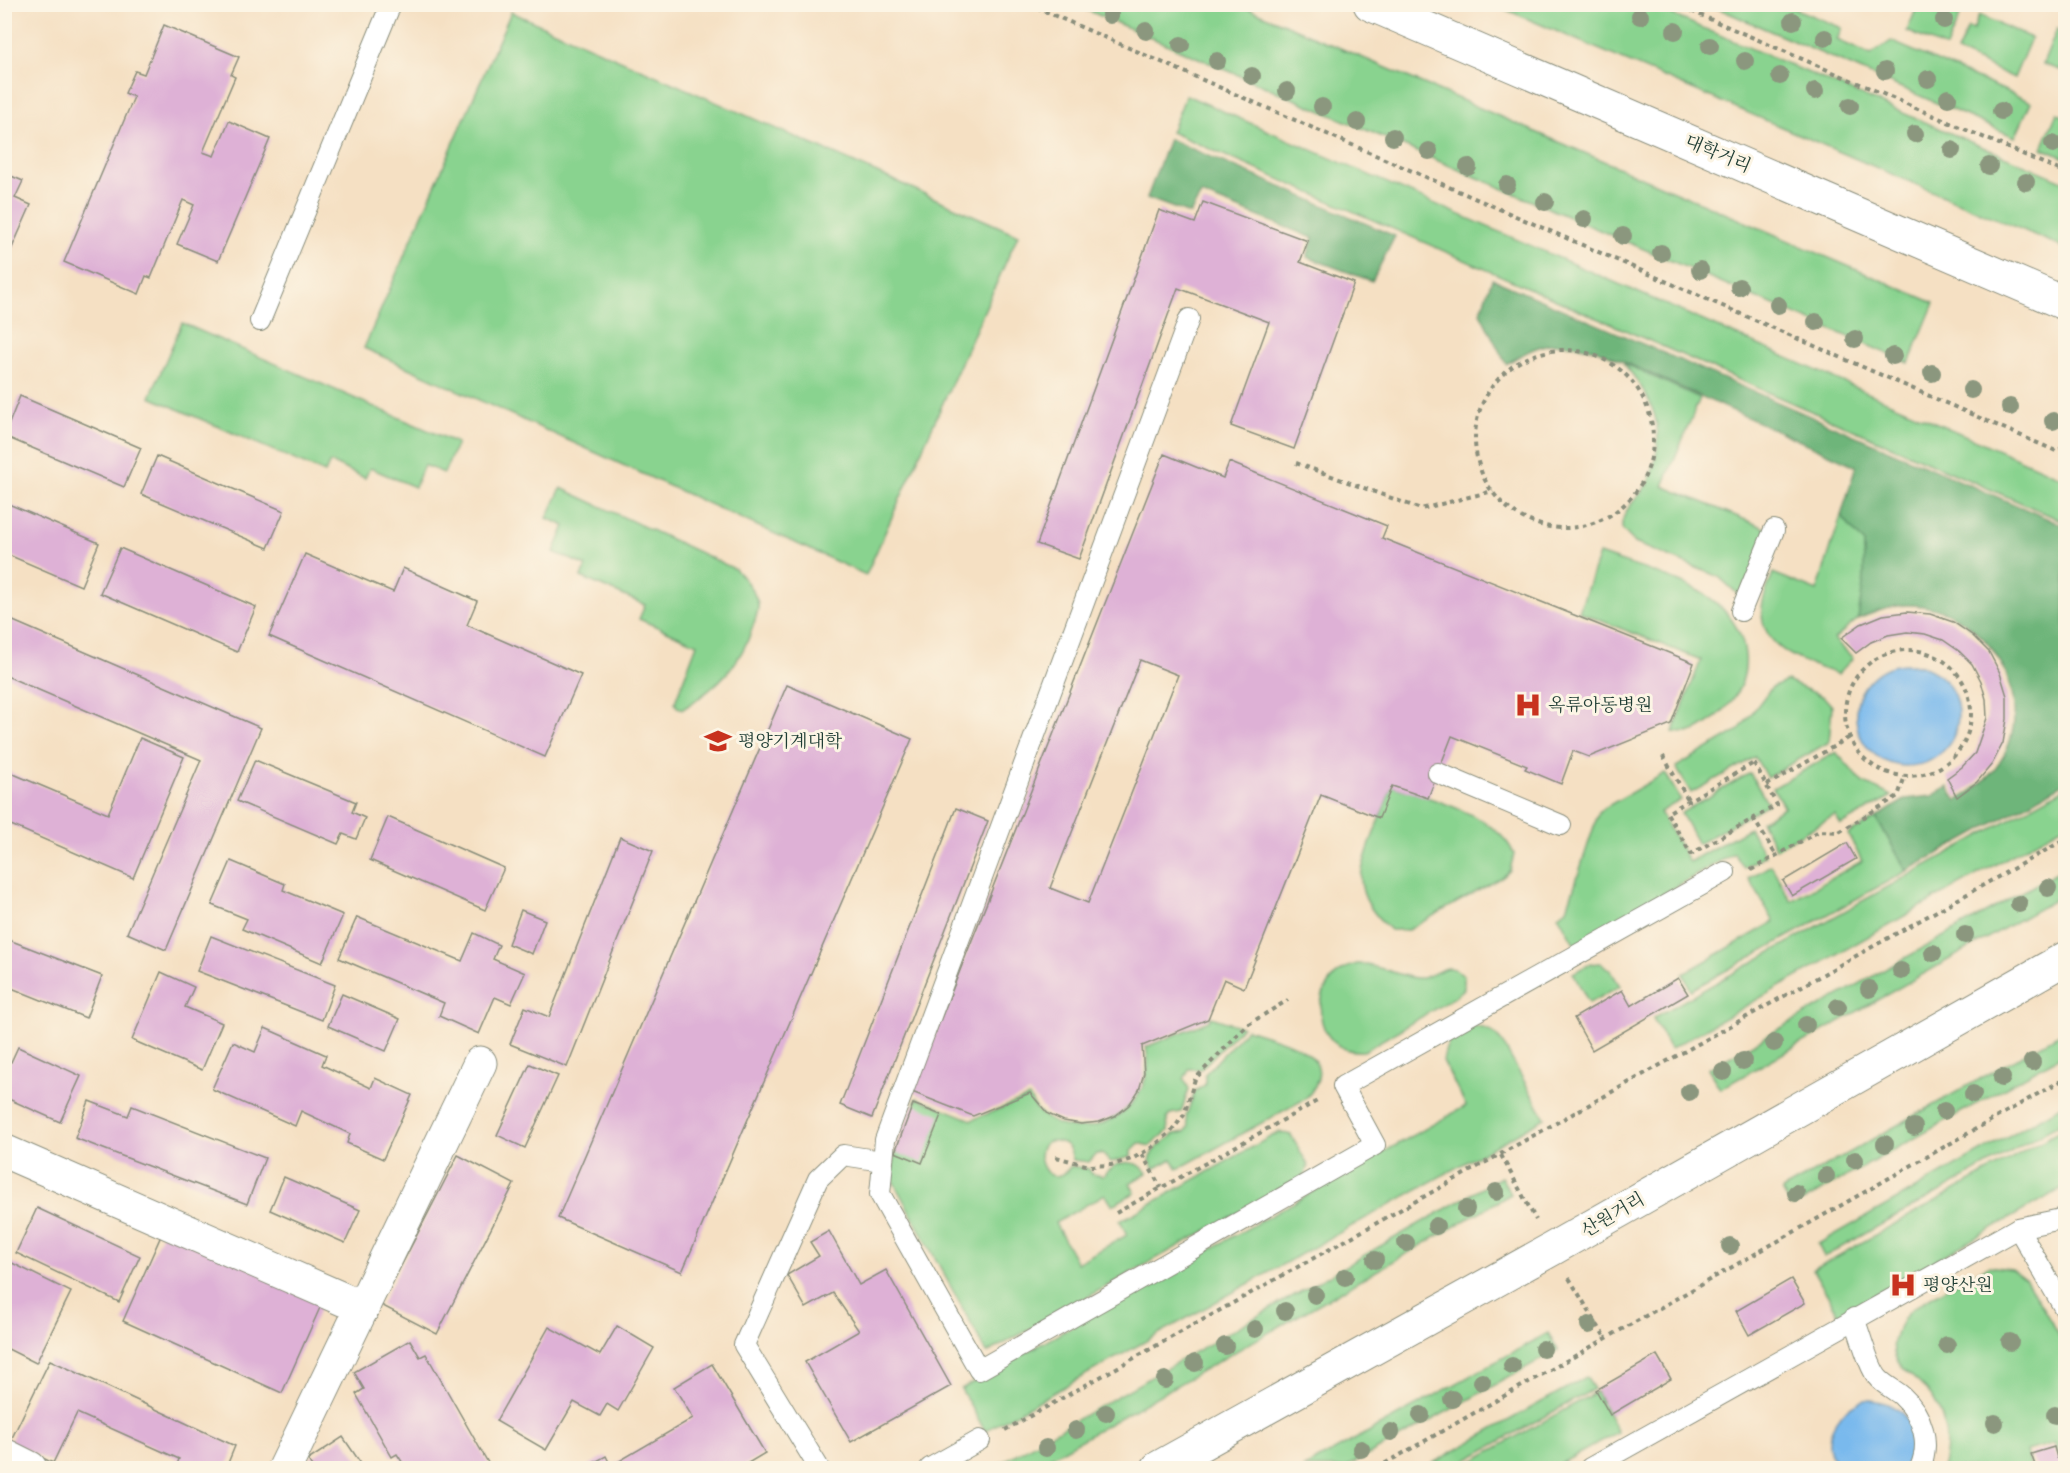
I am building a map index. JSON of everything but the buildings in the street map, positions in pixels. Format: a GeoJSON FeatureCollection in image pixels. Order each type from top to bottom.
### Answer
{"type":"FeatureCollection","features":[{"type":"Feature","properties":{"kind":"main road","name":"대학거리"},"geometry":{"type":"LineString","coordinates":[[1370,4],[2066,304]]}},
{"type":"Feature","properties":{"kind":"main road","name":"산원거리"},"geometry":{"type":"LineString","coordinates":[[1158,1468],[1552,1249],[2066,958]]}},
{"type":"Feature","properties":{"kind":"main road"},"geometry":{"type":"LineString","coordinates":[[285,1468],[480,1063]]}},
{"type":"Feature","properties":{"kind":"main road"},"geometry":{"type":"LineString","coordinates":[[4,1151],[363,1308]]}},
{"type":"Feature","properties":{"kind":"main road"},"geometry":{"type":"LineString","coordinates":[[4,1455],[30,1468]]}},
{"type":"Feature","properties":{"kind":"lane"},"geometry":{"type":"LineString","coordinates":[[260,321],[392,4]]}},
{"type":"Feature","properties":{"kind":"lane"},"geometry":{"type":"LineString","coordinates":[[1189,319],[889,1128],[882,1161],[880,1194],[979,1370],[1375,1145],[1343,1086],[1725,872]]}},
{"type":"Feature","properties":{"kind":"lane"},"geometry":{"type":"LineString","coordinates":[[1741,611],[1774,530]]}},
{"type":"Feature","properties":{"kind":"lane"},"geometry":{"type":"LineString","coordinates":[[1438,772],[1561,825]]}},
{"type":"Feature","properties":{"kind":"lane"},"geometry":{"type":"LineString","coordinates":[[819,1468],[744,1345],[818,1179],[843,1155],[882,1161]]}},
{"type":"Feature","properties":{"kind":"lane"},"geometry":{"type":"LineString","coordinates":[[1590,1468],[1613,1463],[1854,1318],[2018,1228],[2066,1218]]}},
{"type":"Feature","properties":{"kind":"lane"},"geometry":{"type":"LineString","coordinates":[[2018,1228],[2066,1311]]}},
{"type":"Feature","properties":{"kind":"lane"},"geometry":{"type":"LineString","coordinates":[[1854,1318],[1878,1378],[1903,1397],[1918,1416],[1926,1437],[1926,1455],[1920,1468]]}},
{"type":"Feature","properties":{"kind":"lane"},"geometry":{"type":"LineString","coordinates":[[930,1468],[980,1440]]}},
{"type":"Feature","properties":{"kind":"path"},"geometry":{"type":"LineString","coordinates":[[1029,4],[2056,451],[2066,446]]}},
{"type":"Feature","properties":{"kind":"path"},"geometry":{"type":"LineString","coordinates":[[1675,4],[2066,173]]}},
{"type":"Feature","properties":{"kind":"path"},"geometry":{"type":"LineString","coordinates":[[1562,350],[1591,354],[1617,367],[1638,389],[1650,415],[1653,445],[1646,473],[1631,498],[1608,517],[1580,527],[1551,527],[1523,518],[1499,500],[1493,490],[1483,476],[1475,448],[1477,418],[1488,391],[1508,369],[1533,355],[1542,353],[1562,350]]}},
{"type":"Feature","properties":{"kind":"path"},"geometry":{"type":"LineString","coordinates":[[1296,463],[1421,508],[1493,490]]}},
{"type":"Feature","properties":{"kind":"path"},"geometry":{"type":"LineString","coordinates":[[1903,650],[1924,651],[1944,661],[1960,676],[1969,696],[1971,718],[1966,739],[1956,755],[1941,767],[1924,774],[1905,776],[1887,772],[1870,763],[1857,749],[1850,737],[1846,707],[1847,691],[1863,668],[1881,656],[1903,650]]}},
{"type":"Feature","properties":{"kind":"path"},"geometry":{"type":"LineString","coordinates":[[1767,785],[1850,737]]}},
{"type":"Feature","properties":{"kind":"path"},"geometry":{"type":"LineString","coordinates":[[1663,756],[1689,801]]}},
{"type":"Feature","properties":{"kind":"path"},"geometry":{"type":"LineString","coordinates":[[1754,764],[1777,805],[1691,854],[1667,813],[1689,801],[1754,764]]}},
{"type":"Feature","properties":{"kind":"path"},"geometry":{"type":"LineString","coordinates":[[1725,872],[1743,874],[1819,831],[1839,832],[1898,796],[1905,776]]}},
{"type":"Feature","properties":{"kind":"path"},"geometry":{"type":"LineString","coordinates":[[1754,818],[1776,855]]}},
{"type":"Feature","properties":{"kind":"path"},"geometry":{"type":"LineString","coordinates":[[980,1440],[1018,1423],[2066,839]]}},
{"type":"Feature","properties":{"kind":"path"},"geometry":{"type":"LineString","coordinates":[[1056,1157],[1089,1166],[1111,1165],[1142,1154],[1171,1132],[1184,1114],[1196,1079],[1247,1025],[1288,1000]]}},
{"type":"Feature","properties":{"kind":"path"},"geometry":{"type":"LineString","coordinates":[[1377,1468],[2066,1078]]}},
{"type":"Feature","properties":{"kind":"path"},"geometry":{"type":"LineString","coordinates":[[1116,1213],[1343,1086]]}},
{"type":"Feature","properties":{"kind":"path"},"geometry":{"type":"LineString","coordinates":[[1142,1154],[1161,1188]]}},
{"type":"Feature","properties":{"kind":"green space"},"geometry":{"type":"Polygon","coordinates":[[[1075,5],[1240,5],[1934,303],[1909,363],[1075,5]]]}},
{"type":"Feature","properties":{"kind":"green space"},"geometry":{"type":"Polygon","coordinates":[[[1495,5],[1649,5],[2065,182],[2065,248],[1495,5]]]}},
{"type":"Feature","properties":{"kind":"green space"},"geometry":{"type":"Polygon","coordinates":[[[1710,5],[1755,5],[1764,9],[1766,5],[1786,5],[1842,28],[1837,40],[1871,55],[1891,41],[2031,102],[2015,137],[1710,5]]]}},
{"type":"Feature","properties":{"kind":"green space"},"geometry":{"type":"Polygon","coordinates":[[[1913,5],[1954,5],[1963,9],[1946,48],[1907,31],[1917,7],[1913,5]]]}},
{"type":"Feature","properties":{"kind":"green space"},"geometry":{"type":"Polygon","coordinates":[[[511,12],[1018,235],[866,575],[364,348],[511,12]]]}},
{"type":"Feature","properties":{"kind":"green space"},"geometry":{"type":"Polygon","coordinates":[[[1979,15],[2031,38],[2014,78],[1957,52],[1968,28],[1973,30],[1979,15]]]}},
{"type":"Feature","properties":{"kind":"green space"},"geometry":{"type":"Polygon","coordinates":[[[2057,29],[2065,35],[2065,72],[2043,64],[2057,29]]]}},
{"type":"Feature","properties":{"kind":"green space"},"geometry":{"type":"Polygon","coordinates":[[[1186,95],[2065,479],[2065,522],[1171,132],[1186,95]]]}},
{"type":"Feature","properties":{"kind":"green space"},"geometry":{"type":"Polygon","coordinates":[[[2057,113],[2065,117],[2065,158],[2042,148],[2057,113]]]}},
{"type":"Feature","properties":{"kind":"green space"},"geometry":{"type":"Polygon","coordinates":[[[1169,139],[1395,236],[1372,281],[1307,257],[1313,238],[1201,194],[1190,214],[1147,198],[1169,139]]]}},
{"type":"Feature","properties":{"kind":"green space"},"geometry":{"type":"Polygon","coordinates":[[[1492,279],[2065,526],[2065,783],[1907,871],[1876,818],[1906,799],[1932,796],[1948,787],[1957,801],[1995,769],[2009,743],[2014,715],[2011,687],[2000,661],[1983,638],[1961,620],[1935,609],[1906,605],[1882,610],[1858,619],[1864,578],[1864,543],[1841,516],[1856,466],[1595,349],[1568,344],[1548,344],[1506,364],[1480,313],[1492,279]]]}},
{"type":"Feature","properties":{"kind":"green space"},"geometry":{"type":"Polygon","coordinates":[[[182,323],[457,443],[444,473],[424,465],[415,487],[370,468],[365,478],[330,462],[325,473],[150,397],[182,323]]]}},
{"type":"Feature","properties":{"kind":"green space"},"geometry":{"type":"Polygon","coordinates":[[[1623,363],[1700,398],[1663,486],[1770,530],[1741,597],[1719,577],[1635,543],[1622,529],[1624,516],[1650,479],[1658,436],[1653,410],[1640,386],[1623,363]]]}},
{"type":"Feature","properties":{"kind":"green space"},"geometry":{"type":"Polygon","coordinates":[[[561,488],[735,569],[754,594],[758,604],[757,612],[748,640],[735,664],[707,692],[683,709],[677,707],[675,702],[697,644],[639,619],[645,605],[581,577],[586,566],[554,552],[565,526],[547,518],[561,488]]]}},
{"type":"Feature","properties":{"kind":"green space"},"geometry":{"type":"Polygon","coordinates":[[[1841,516],[1864,543],[1864,578],[1858,619],[1834,639],[1853,658],[1838,674],[1800,660],[1777,645],[1763,623],[1762,605],[1773,573],[1817,591],[1841,516]]]}},
{"type":"Feature","properties":{"kind":"green space"},"geometry":{"type":"Polygon","coordinates":[[[1599,554],[1692,587],[1716,603],[1736,628],[1745,657],[1744,672],[1740,687],[1731,702],[1713,720],[1689,733],[1673,732],[1701,660],[1579,612],[1599,554]]]}},
{"type":"Feature","properties":{"kind":"green space"},"geometry":{"type":"Polygon","coordinates":[[[1787,681],[1824,697],[1832,706],[1829,742],[1767,778],[1755,757],[1691,793],[1676,767],[1739,730],[1771,688],[1787,681]]]}},
{"type":"Feature","properties":{"kind":"green space"},"geometry":{"type":"Polygon","coordinates":[[[1836,752],[1862,782],[1892,796],[1841,825],[1835,815],[1776,849],[1761,821],[1784,807],[1773,788],[1836,752]]]}},
{"type":"Feature","properties":{"kind":"green space"},"geometry":{"type":"Polygon","coordinates":[[[1665,773],[1681,800],[1660,812],[1689,862],[1749,828],[1765,855],[1744,868],[1734,853],[1575,945],[1558,915],[1567,909],[1599,811],[1665,773]]]}},
{"type":"Feature","properties":{"kind":"green space"},"geometry":{"type":"Polygon","coordinates":[[[1750,773],[1768,804],[1698,844],[1681,813],[1750,773]]]}},
{"type":"Feature","properties":{"kind":"green space"},"geometry":{"type":"Polygon","coordinates":[[[1392,786],[1443,803],[1478,819],[1506,840],[1514,854],[1510,870],[1503,877],[1408,930],[1390,930],[1380,919],[1366,900],[1361,878],[1365,859],[1392,786]]]}},
{"type":"Feature","properties":{"kind":"green space"},"geometry":{"type":"Polygon","coordinates":[[[2065,788],[2065,825],[1670,1049],[1653,1018],[2065,788]]]}},
{"type":"Feature","properties":{"kind":"green space"},"geometry":{"type":"Polygon","coordinates":[[[1876,818],[1907,871],[1691,990],[1683,974],[1774,922],[1749,878],[1771,865],[1791,901],[1862,861],[1848,834],[1876,818]]]}},
{"type":"Feature","properties":{"kind":"green space"},"geometry":{"type":"Polygon","coordinates":[[[2065,868],[2065,894],[1720,1089],[1708,1069],[2065,868]]]}},
{"type":"Feature","properties":{"kind":"green space"},"geometry":{"type":"Polygon","coordinates":[[[1601,963],[1611,971],[1620,986],[1589,1003],[1573,973],[1589,964],[1601,963]]]}},
{"type":"Feature","properties":{"kind":"green space"},"geometry":{"type":"Polygon","coordinates":[[[1357,964],[1416,978],[1428,976],[1443,969],[1453,969],[1464,976],[1464,989],[1455,997],[1364,1051],[1346,1049],[1333,1041],[1325,1029],[1321,1014],[1322,999],[1328,984],[1340,972],[1357,964]]]}},
{"type":"Feature","properties":{"kind":"green space"},"geometry":{"type":"Polygon","coordinates":[[[1211,1017],[1242,1027],[1201,1069],[1189,1069],[1184,1079],[1189,1089],[1181,1112],[1170,1114],[1167,1119],[1168,1131],[1150,1146],[1139,1143],[1131,1151],[1131,1157],[1111,1162],[1102,1154],[1096,1154],[1089,1162],[1073,1160],[1066,1144],[1049,1141],[1043,1146],[1040,1154],[1042,1163],[1046,1171],[1052,1175],[1061,1175],[1071,1166],[1089,1169],[1092,1174],[1103,1176],[1115,1166],[1125,1163],[1140,1166],[1147,1173],[1130,1183],[1135,1193],[1112,1205],[1105,1194],[1055,1223],[1077,1263],[1127,1235],[1120,1221],[1279,1132],[1291,1135],[1308,1165],[1304,1176],[987,1353],[892,1179],[894,1157],[917,1098],[972,1120],[1029,1097],[1044,1116],[1063,1126],[1084,1128],[1106,1122],[1124,1111],[1139,1094],[1147,1072],[1146,1047],[1209,1021],[1211,1017]]]}},
{"type":"Feature","properties":{"kind":"green space"},"geometry":{"type":"Polygon","coordinates":[[[1471,1026],[1489,1030],[1502,1042],[1545,1118],[985,1431],[961,1389],[1466,1106],[1443,1061],[1451,1039],[1459,1031],[1471,1026]]]}},
{"type":"Feature","properties":{"kind":"green space"},"geometry":{"type":"Polygon","coordinates":[[[1247,1029],[1276,1038],[1304,1051],[1314,1060],[1319,1071],[1316,1084],[1305,1099],[1178,1169],[1172,1159],[1154,1169],[1150,1161],[1153,1151],[1174,1134],[1185,1132],[1188,1127],[1186,1116],[1195,1091],[1205,1085],[1205,1074],[1247,1029]]]}},
{"type":"Feature","properties":{"kind":"green space"},"geometry":{"type":"Polygon","coordinates":[[[2065,1031],[2065,1054],[1792,1207],[1782,1190],[2065,1031]]]}},
{"type":"Feature","properties":{"kind":"green space"},"geometry":{"type":"Polygon","coordinates":[[[2065,1104],[2065,1121],[1824,1257],[1818,1244],[2065,1104]]]}},
{"type":"Feature","properties":{"kind":"green space"},"geometry":{"type":"Polygon","coordinates":[[[2065,1128],[2065,1187],[1839,1315],[1813,1270],[2065,1128]]]}},
{"type":"Feature","properties":{"kind":"green space"},"geometry":{"type":"Polygon","coordinates":[[[1501,1177],[1511,1194],[1032,1468],[992,1468],[1501,1177]]]}},
{"type":"Feature","properties":{"kind":"green space"},"geometry":{"type":"Polygon","coordinates":[[[1988,1266],[2011,1269],[2026,1280],[2065,1345],[2065,1451],[2059,1453],[2055,1443],[2027,1451],[2031,1468],[1942,1468],[1946,1441],[1944,1424],[1938,1407],[1933,1398],[1897,1360],[1894,1340],[1906,1315],[1912,1309],[1988,1266]]]}},
{"type":"Feature","properties":{"kind":"green space"},"geometry":{"type":"Polygon","coordinates":[[[1548,1333],[1558,1350],[1345,1468],[1303,1468],[1548,1333]]]}},
{"type":"Feature","properties":{"kind":"green space"},"geometry":{"type":"Polygon","coordinates":[[[1586,1377],[1594,1389],[1452,1468],[1424,1468],[1586,1377]]]}},
{"type":"Feature","properties":{"kind":"green space"},"geometry":{"type":"Polygon","coordinates":[[[1596,1392],[1618,1432],[1553,1468],[1460,1468],[1596,1392]]]}},
{"type":"Feature","properties":{"kind":"water"},"geometry":{"type":"Polygon","coordinates":[[[1907,664],[1926,668],[1943,679],[1954,696],[1958,715],[1954,734],[1943,751],[1926,762],[1907,766],[1888,762],[1871,751],[1860,734],[1856,715],[1860,696],[1871,679],[1888,668],[1907,664]]]}},
{"type":"Feature","properties":{"kind":"water"},"geometry":{"type":"Polygon","coordinates":[[[1864,1400],[1890,1405],[1908,1421],[1913,1443],[1911,1455],[1904,1468],[1839,1468],[1833,1458],[1830,1448],[1832,1428],[1845,1411],[1864,1400]]]}},
{"type":"Feature","properties":{"kind":"place","name":"옥류아동병원"},"geometry":{"type":"Point","coordinates":[1528,705]}},
{"type":"Feature","properties":{"kind":"place","name":"평양기계대학"},"geometry":{"type":"Point","coordinates":[718,741]}},
{"type":"Feature","properties":{"kind":"place","name":"평양산원"},"geometry":{"type":"Point","coordinates":[1903,1285]}}]}
